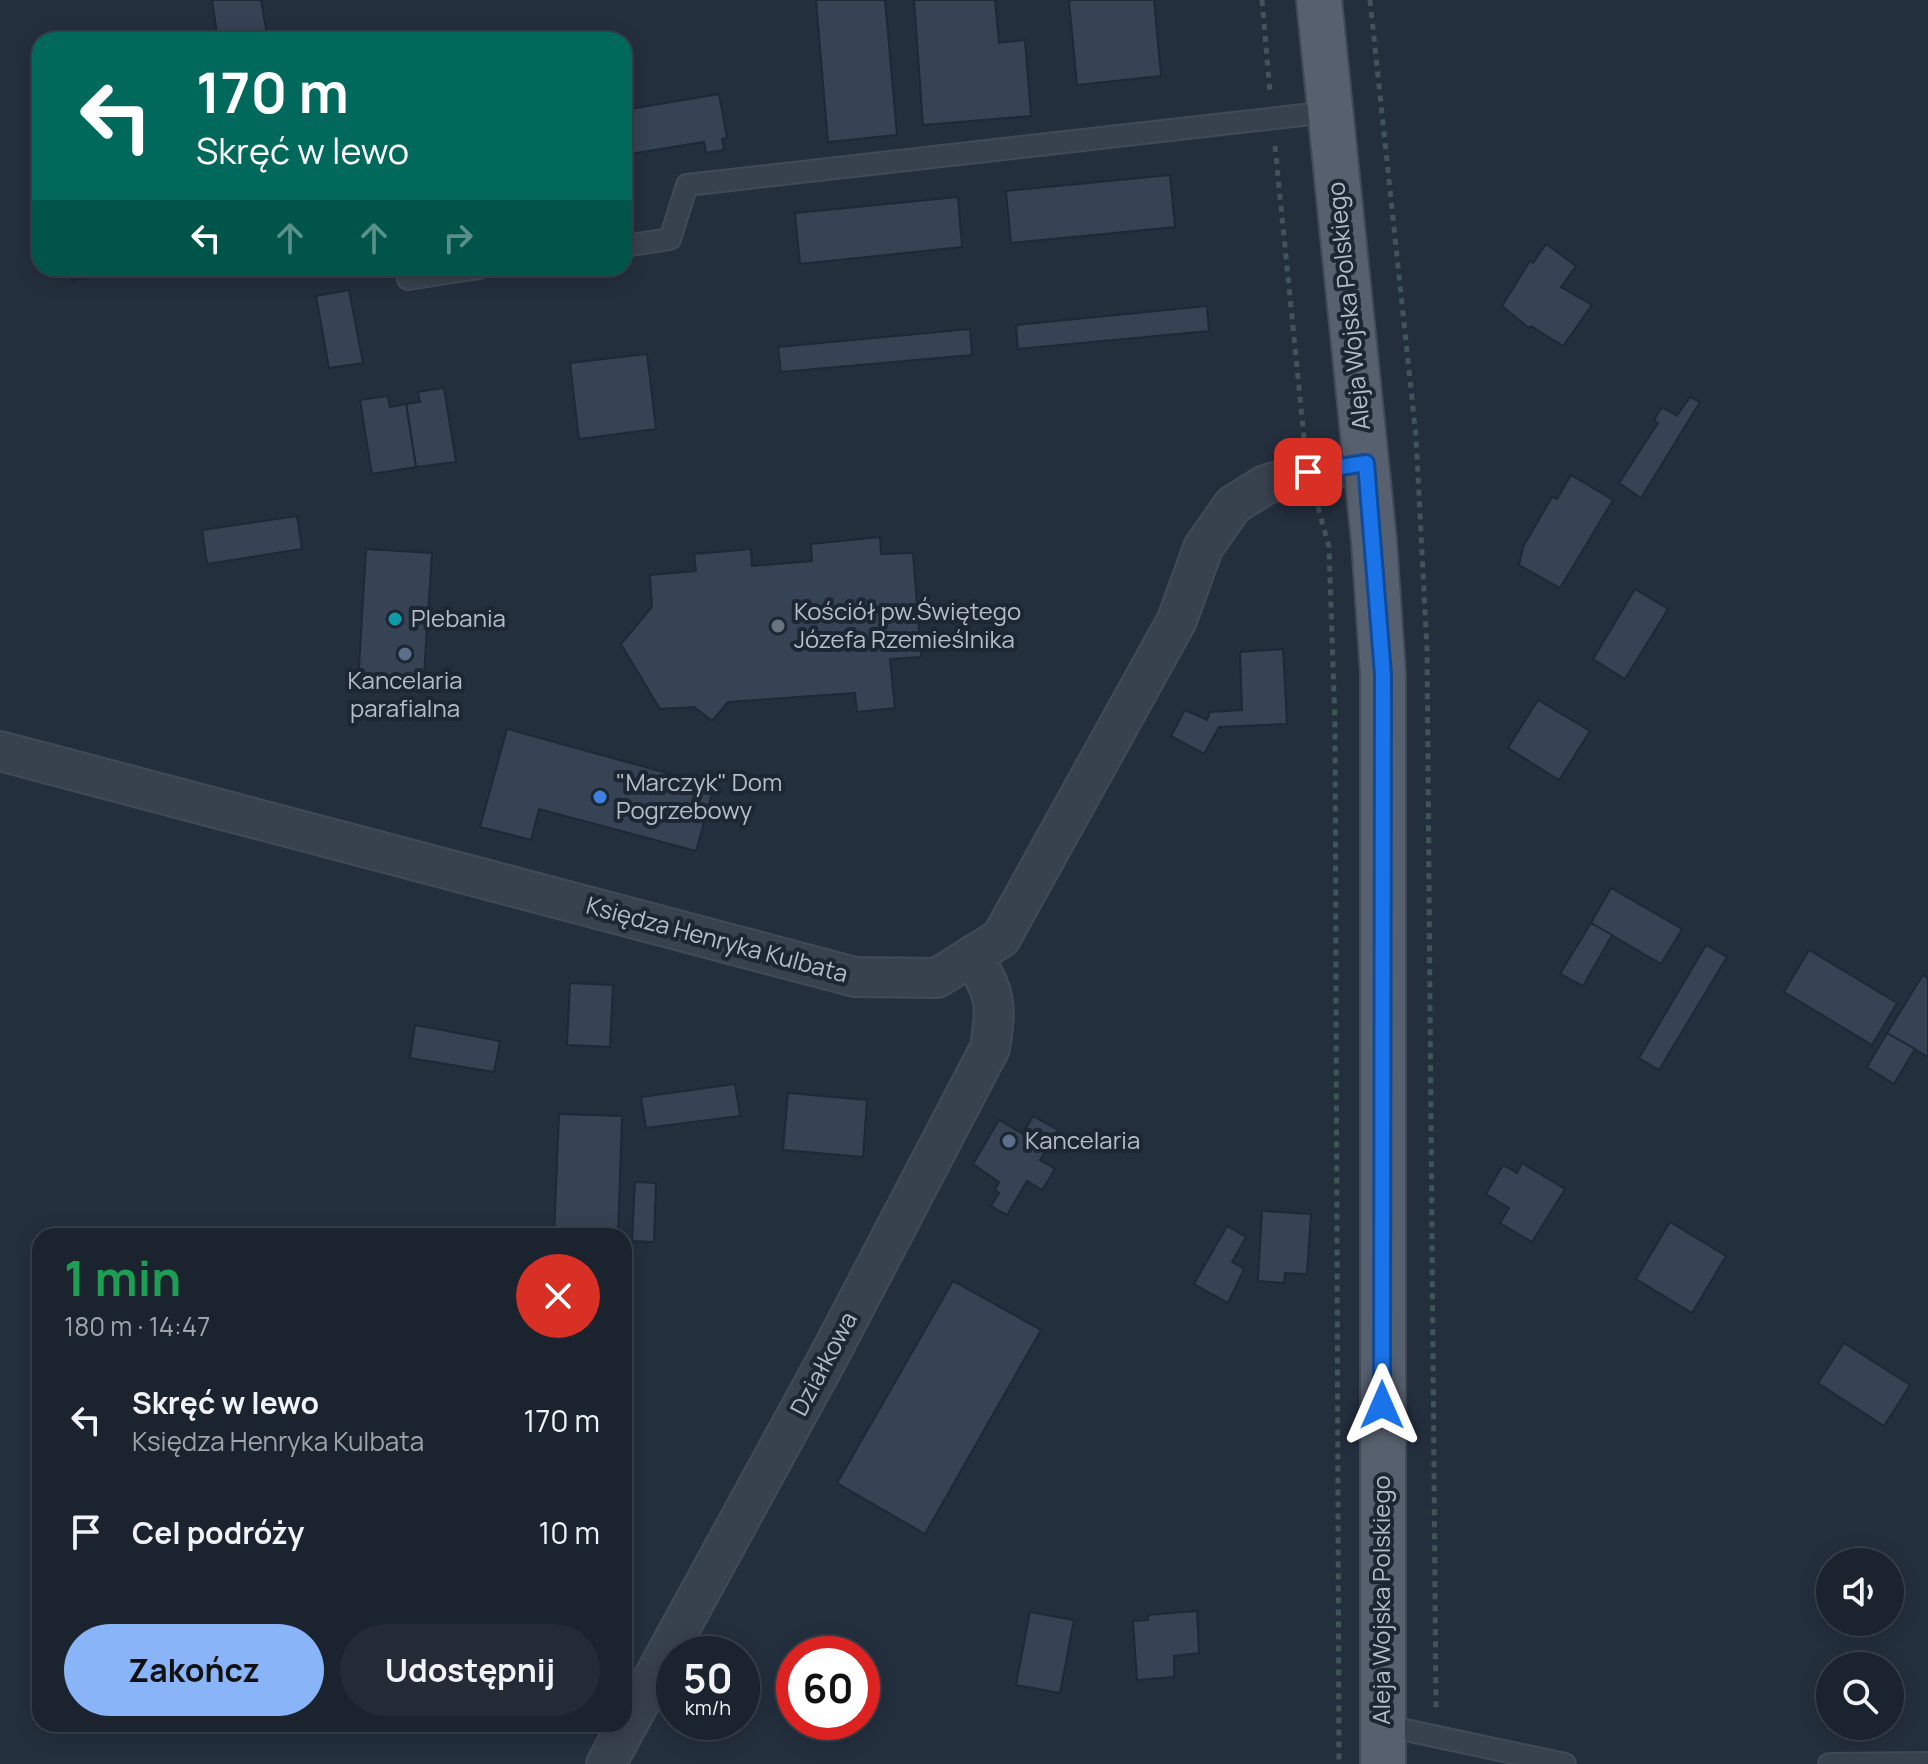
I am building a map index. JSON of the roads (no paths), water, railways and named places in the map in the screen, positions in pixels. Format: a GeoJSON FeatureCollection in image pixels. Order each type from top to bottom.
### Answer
{"type":"FeatureCollection","features":[{"type":"Feature","properties":{"kind":"main road","name":"Aleja Wojska Polskiego"},"geometry":{"type":"LineString","coordinates":[[1319,0],[1366,463],[1383,674],[1383,1745]]}},
{"type":"Feature","properties":{"kind":"street","name":"Księdza Henryka Kulbata"},"geometry":{"type":"LineString","coordinates":[[0,751],[855,977],[937,978],[1001,938],[1177,620],[1203,548],[1233,505],[1265,485],[1308,472],[1366,463]]}},
{"type":"Feature","properties":{"kind":"street","name":"Działkowa"},"geometry":{"type":"LineString","coordinates":[[632,1716],[829,1356],[990,1048],[995,1018],[992,988],[972,956]]}},
{"type":"Feature","properties":{"kind":"street","name":"Działkowa"},"geometry":{"type":"LineString","coordinates":[[606,1764],[623,1732]]}},
{"type":"Feature","properties":{"kind":"lane"},"geometry":{"type":"LineString","coordinates":[[632,245],[670,239],[687,185],[1329,112]]}},
{"type":"Feature","properties":{"kind":"lane"},"geometry":{"type":"LineString","coordinates":[[408,279],[427,276]]}},
{"type":"Feature","properties":{"kind":"lane"},"geometry":{"type":"LineString","coordinates":[[1383,1745],[1436,1737],[1565,1764]]}},
{"type":"Feature","properties":{"kind":"lane"},"geometry":{"type":"LineString","coordinates":[[1829,1764],[1928,1763]]}},
{"type":"Feature","properties":{"kind":"place","name":"Plebania"},"geometry":{"type":"Point","coordinates":[395,619]}},
{"type":"Feature","properties":{"kind":"place","name":"Kościół pw.Świętego Józefa Rzemieślnika"},"geometry":{"type":"Point","coordinates":[778,626]}},
{"type":"Feature","properties":{"kind":"place","name":"Kancelaria parafialna"},"geometry":{"type":"Point","coordinates":[405,654]}},
{"type":"Feature","properties":{"kind":"place","name":"\"Marczyk\" Dom Pogrzebowy"},"geometry":{"type":"Point","coordinates":[600,797]}},
{"type":"Feature","properties":{"kind":"place","name":"Kancelaria"},"geometry":{"type":"Point","coordinates":[1009,1141]}}]}
